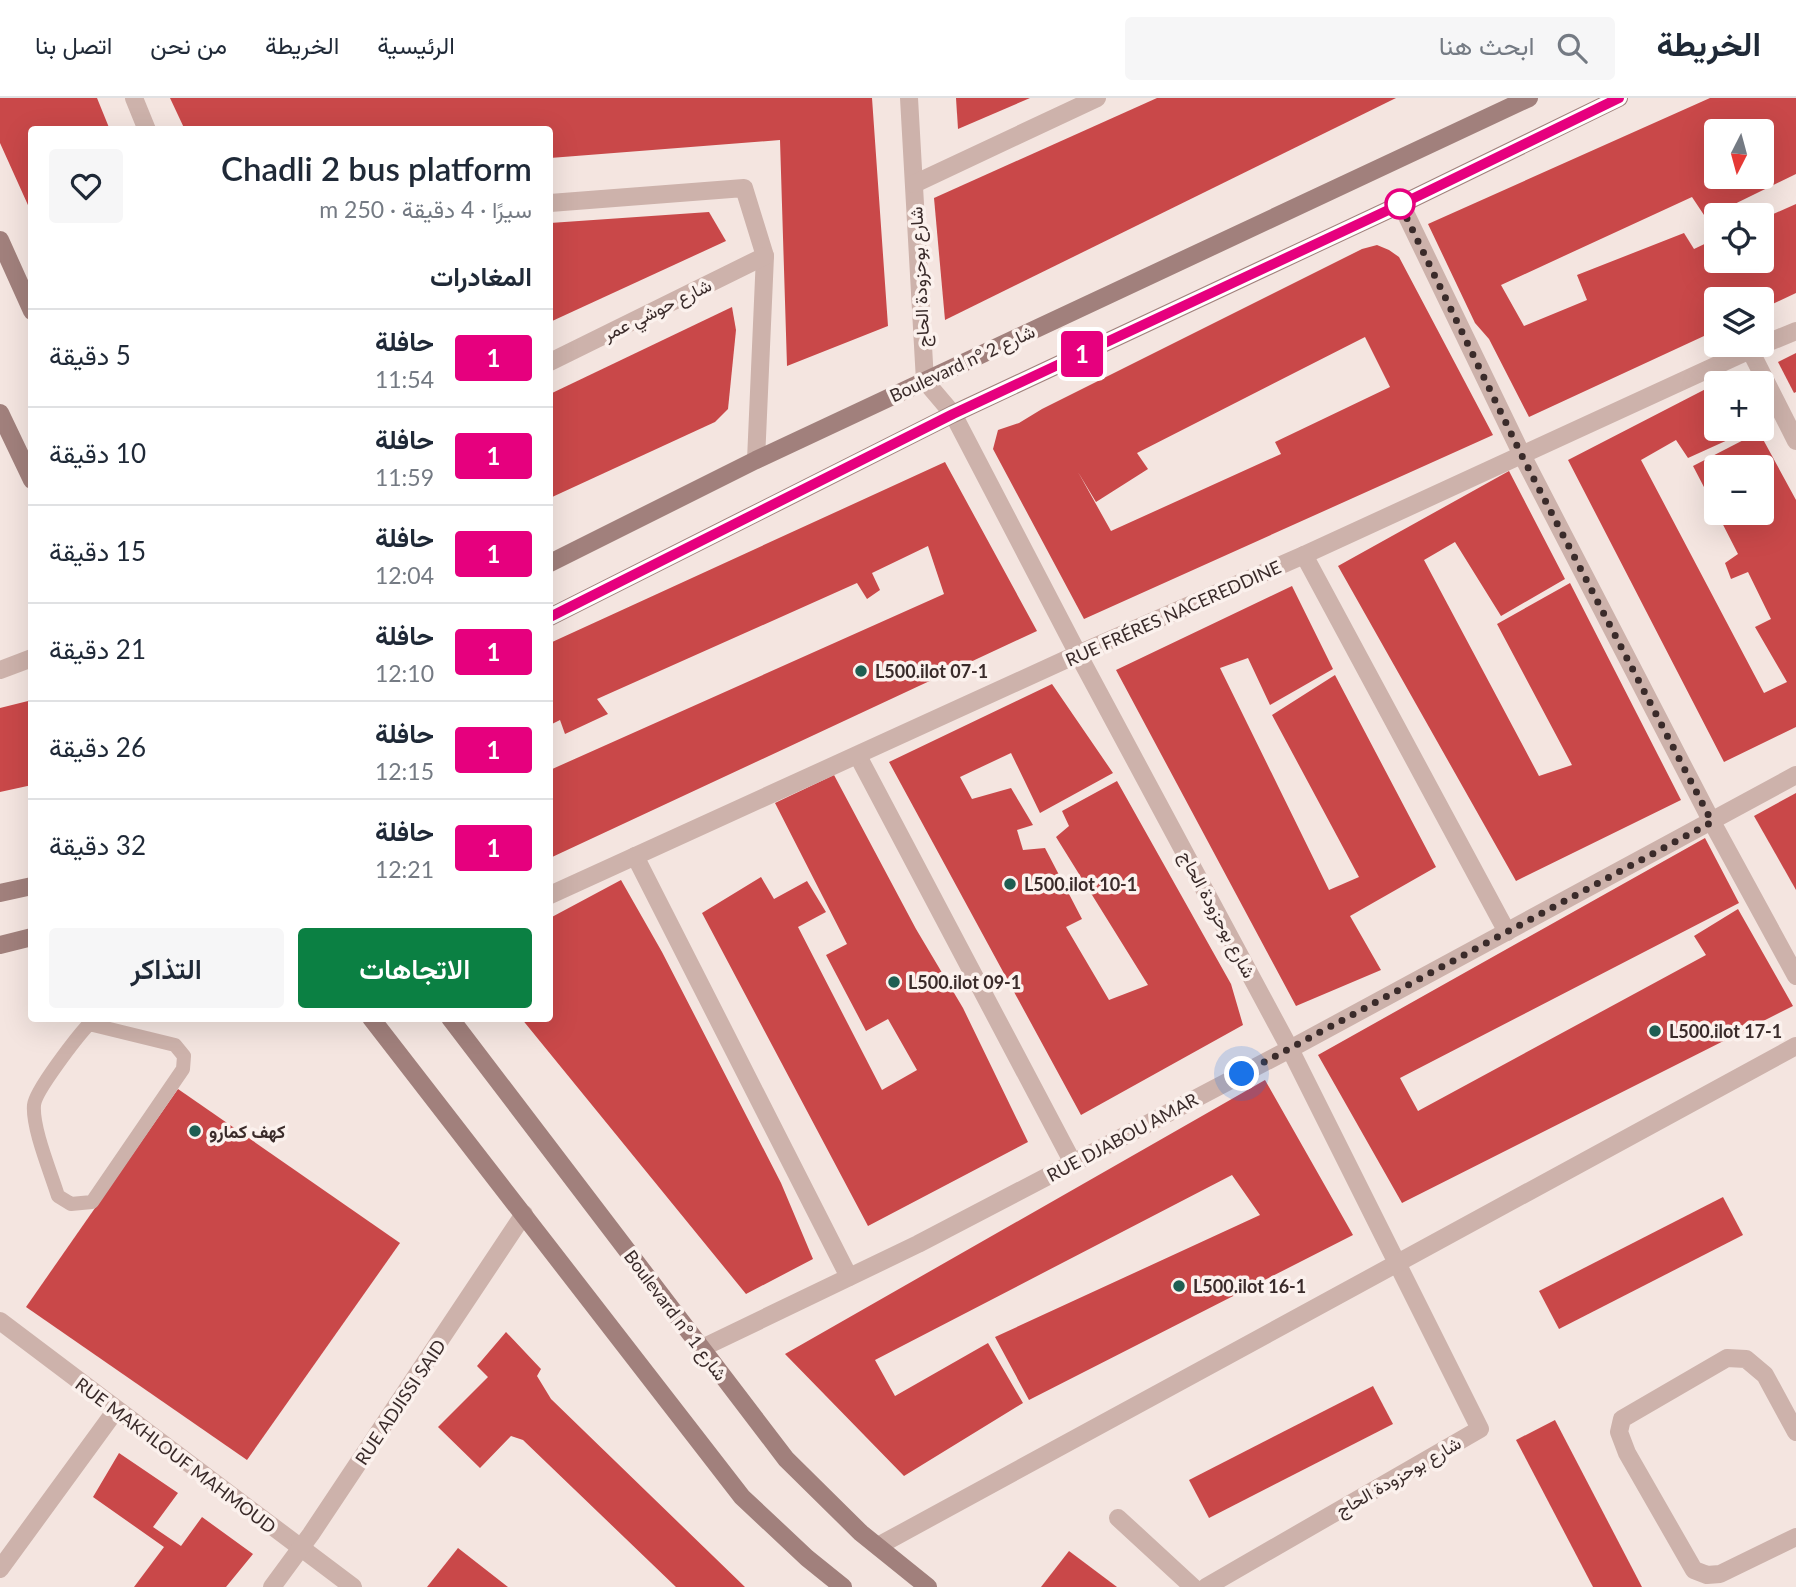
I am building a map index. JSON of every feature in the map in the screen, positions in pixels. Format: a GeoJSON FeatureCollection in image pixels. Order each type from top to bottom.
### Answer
{"type":"FeatureCollection","features":[{"type":"Feature","properties":{"kind":"main road","name":"Boulevard n° شارع 2"},"geometry":{"type":"LineString","coordinates":[[553,562],[756,460],[1529,98]]}},
{"type":"Feature","properties":{"kind":"main road"},"geometry":{"type":"LineString","coordinates":[[553,615],[953,414],[1401,204],[1619,98]]}},
{"type":"Feature","properties":{"kind":"main road"},"geometry":{"type":"LineString","coordinates":[[0,240],[28,302]]}},
{"type":"Feature","properties":{"kind":"main road"},"geometry":{"type":"LineString","coordinates":[[0,413],[28,472]]}},
{"type":"Feature","properties":{"kind":"main road"},"geometry":{"type":"LineString","coordinates":[[0,893],[28,887]]}},
{"type":"Feature","properties":{"kind":"main road"},"geometry":{"type":"LineString","coordinates":[[0,945],[28,938]]}},
{"type":"Feature","properties":{"kind":"main road"},"geometry":{"type":"LineString","coordinates":[[374,1022],[742,1497],[807,1558],[843,1587]]}},
{"type":"Feature","properties":{"kind":"main road","name":"Boulevard n° شارع 1"},"geometry":{"type":"LineString","coordinates":[[453,1022],[786,1459],[861,1533],[928,1587]]}},
{"type":"Feature","properties":{"kind":"street"},"geometry":{"type":"LineString","coordinates":[[134,98],[145,126]]}},
{"type":"Feature","properties":{"kind":"street","name":"شارع بوحزودة الحاج"},"geometry":{"type":"LineString","coordinates":[[909,98],[925,381],[953,414],[1077,654],[1290,1049],[1480,1429],[1206,1587]]}},
{"type":"Feature","properties":{"kind":"street"},"geometry":{"type":"LineString","coordinates":[[914,184],[1097,98]]}},
{"type":"Feature","properties":{"kind":"street"},"geometry":{"type":"LineString","coordinates":[[553,203],[744,188],[765,256],[756,460]]}},
{"type":"Feature","properties":{"kind":"street"},"geometry":{"type":"LineString","coordinates":[[1401,204],[1522,456],[1712,822],[1796,976]]}},
{"type":"Feature","properties":{"kind":"street","name":"شارع حوشي عمر"},"geometry":{"type":"LineString","coordinates":[[553,361],[765,256]]}},
{"type":"Feature","properties":{"kind":"street","name":"RUE FRÉRES NACEREDDINE"},"geometry":{"type":"LineString","coordinates":[[1774,341],[1796,331]]}},
{"type":"Feature","properties":{"kind":"street","name":"RUE FRÉRES NACEREDDINE"},"geometry":{"type":"LineString","coordinates":[[553,894],[1737,357]]}},
{"type":"Feature","properties":{"kind":"street"},"geometry":{"type":"LineString","coordinates":[[1753,357],[1796,441]]}},
{"type":"Feature","properties":{"kind":"street"},"geometry":{"type":"LineString","coordinates":[[1304,555],[1507,932]]}},
{"type":"Feature","properties":{"kind":"street"},"geometry":{"type":"LineString","coordinates":[[0,670],[28,660]]}},
{"type":"Feature","properties":{"kind":"street"},"geometry":{"type":"LineString","coordinates":[[858,756],[1073,1163]]}},
{"type":"Feature","properties":{"kind":"street","name":"RUE DJABOU AMAR"},"geometry":{"type":"LineString","coordinates":[[702,1348],[918,1244],[1073,1163],[1290,1049],[1796,775]]}},
{"type":"Feature","properties":{"kind":"street"},"geometry":{"type":"LineString","coordinates":[[635,856],[849,1278]]}},
{"type":"Feature","properties":{"kind":"street"},"geometry":{"type":"LineString","coordinates":[[878,1546],[1796,1046]]}},
{"type":"Feature","properties":{"kind":"street","name":"RUE ADJISSI SAID"},"geometry":{"type":"LineString","coordinates":[[272,1587],[524,1214]]}},
{"type":"Feature","properties":{"kind":"street","name":"RUE MAKHLOUF MAHMOUD"},"geometry":{"type":"LineString","coordinates":[[0,1321],[353,1587]]}},
{"type":"Feature","properties":{"kind":"street"},"geometry":{"type":"LineString","coordinates":[[1796,1432],[1765,1375],[1746,1359],[1727,1358],[1622,1419],[1619,1432],[1627,1453],[1694,1570],[1707,1575],[1720,1574],[1796,1536]]}},
{"type":"Feature","properties":{"kind":"street"},"geometry":{"type":"LineString","coordinates":[[0,1569],[116,1410]]}},
{"type":"Feature","properties":{"kind":"street"},"geometry":{"type":"LineString","coordinates":[[1118,1518],[1193,1587]]}},
{"type":"Feature","properties":{"kind":"lane"},"geometry":{"type":"LineString","coordinates":[[87,1022],[34,1101],[33,1117],[58,1196],[71,1204],[92,1202],[183,1069],[184,1056],[175,1045],[92,1022]]}},
{"type":"Feature","properties":{"kind":"building"},"geometry":{"type":"Polygon","coordinates":[[[0,98],[97,98],[108,126],[28,126],[28,205],[0,143],[0,98]]]}},
{"type":"Feature","properties":{"kind":"building"},"geometry":{"type":"Polygon","coordinates":[[[170,98],[872,98],[888,326],[787,366],[780,140],[553,158],[553,126],[183,126],[170,98]]]}},
{"type":"Feature","properties":{"kind":"building"},"geometry":{"type":"Polygon","coordinates":[[[956,98],[1030,98],[958,129],[956,98]]]}},
{"type":"Feature","properties":{"kind":"building"},"geometry":{"type":"Polygon","coordinates":[[[1157,98],[1396,98],[945,320],[934,198],[1157,98]]]}},
{"type":"Feature","properties":{"kind":"building"},"geometry":{"type":"Polygon","coordinates":[[[1710,98],[1796,98],[1796,174],[1774,185],[1774,119],[1704,119],[1704,189],[1765,189],[1737,203],[1704,203],[1704,215],[1692,197],[1501,285],[1524,326],[1587,300],[1577,275],[1684,233],[1694,249],[1704,244],[1704,273],[1774,273],[1774,214],[1796,204],[1796,293],[1774,303],[1774,287],[1704,287],[1704,336],[1529,417],[1489,339],[1475,323],[1428,224],[1710,98]]]}},
{"type":"Feature","properties":{"kind":"building"},"geometry":{"type":"Polygon","coordinates":[[[709,212],[726,241],[553,321],[553,223],[709,212]]]}},
{"type":"Feature","properties":{"kind":"building"},"geometry":{"type":"Polygon","coordinates":[[[1377,245],[1399,257],[1493,435],[1084,619],[993,449],[998,430],[1019,423],[1362,249],[1377,245]],[[1365,337],[1137,453],[1148,469],[1096,502],[1078,472],[1111,531],[1281,454],[1275,442],[1390,387],[1365,337]]]}},
{"type":"Feature","properties":{"kind":"building"},"geometry":{"type":"Polygon","coordinates":[[[732,307],[736,330],[728,409],[715,422],[553,497],[553,393],[732,307]]]}},
{"type":"Feature","properties":{"kind":"building"},"geometry":{"type":"Polygon","coordinates":[[[1796,353],[1796,392],[1794,393],[1778,362],[1796,353]]]}},
{"type":"Feature","properties":{"kind":"building"},"geometry":{"type":"Polygon","coordinates":[[[1704,390],[1704,441],[1726,441],[1688,458],[1676,440],[1641,460],[1764,693],[1787,682],[1755,627],[1771,619],[1748,572],[1731,579],[1725,563],[1738,554],[1723,525],[1774,525],[1774,460],[1796,500],[1796,727],[1724,762],[1568,460],[1704,390]]]}},
{"type":"Feature","properties":{"kind":"building"},"geometry":{"type":"Polygon","coordinates":[[[1742,441],[1764,441],[1772,455],[1714,455],[1742,441]]]}},
{"type":"Feature","properties":{"kind":"building"},"geometry":{"type":"Polygon","coordinates":[[[1704,460],[1704,487],[1693,466],[1704,460]]]}},
{"type":"Feature","properties":{"kind":"building","name":"L500.ilot 07-1"},"geometry":{"type":"Polygon","coordinates":[[[945,462],[1037,631],[553,857],[553,769],[944,594],[928,546],[872,573],[880,590],[867,599],[857,583],[597,699],[608,714],[565,734],[560,720],[553,724],[553,642],[945,462]]]}},
{"type":"Feature","properties":{"kind":"building"},"geometry":{"type":"Polygon","coordinates":[[[1509,471],[1565,579],[1501,616],[1455,542],[1424,560],[1539,776],[1572,765],[1497,624],[1570,583],[1681,800],[1516,881],[1338,566],[1509,471]]]}},
{"type":"Feature","properties":{"kind":"building"},"geometry":{"type":"Polygon","coordinates":[[[1292,586],[1333,669],[1270,705],[1248,658],[1220,668],[1329,890],[1359,877],[1272,715],[1335,675],[1436,867],[1350,916],[1381,970],[1296,1006],[1116,670],[1292,586]]]}},
{"type":"Feature","properties":{"kind":"building","name":"L500.ilot 10-1"},"geometry":{"type":"Polygon","coordinates":[[[1052,684],[1113,773],[1040,813],[1011,753],[960,777],[972,799],[1011,788],[1033,825],[1017,830],[1023,850],[1045,848],[1082,919],[1066,927],[1109,1000],[1148,985],[1056,837],[1069,826],[1062,811],[1117,781],[1231,984],[1243,1025],[1081,1115],[889,762],[1052,684]]]}},
{"type":"Feature","properties":{"kind":"building"},"geometry":{"type":"Polygon","coordinates":[[[28,701],[28,786],[0,792],[0,708],[28,701]]]}},
{"type":"Feature","properties":{"kind":"building","name":"L500.ilot 09-1"},"geometry":{"type":"Polygon","coordinates":[[[834,775],[916,929],[963,1008],[1028,1142],[868,1226],[702,913],[761,877],[774,899],[807,881],[826,912],[798,927],[882,1090],[917,1070],[888,1019],[866,1031],[826,955],[847,944],[775,803],[834,775]]]}},
{"type":"Feature","properties":{"kind":"building"},"geometry":{"type":"Polygon","coordinates":[[[1796,793],[1796,890],[1754,816],[1796,793]]]}},
{"type":"Feature","properties":{"kind":"building","name":"L500.ilot 17-1"},"geometry":{"type":"Polygon","coordinates":[[[1705,838],[1739,903],[1400,1078],[1418,1111],[1706,955],[1694,936],[1738,909],[1793,1006],[1402,1203],[1318,1055],[1705,838]]]}},
{"type":"Feature","properties":{"kind":"building"},"geometry":{"type":"Polygon","coordinates":[[[621,880],[662,952],[781,1183],[813,1259],[746,1294],[524,1022],[553,1022],[553,916],[621,880]]]}},
{"type":"Feature","properties":{"kind":"building","name":"L500.ilot 16-1"},"geometry":{"type":"Polygon","coordinates":[[[1265,1080],[1353,1235],[1029,1400],[995,1337],[1260,1215],[1232,1175],[875,1360],[895,1396],[988,1343],[1023,1403],[904,1476],[785,1354],[1265,1080]]]}},
{"type":"Feature","properties":{"kind":"building"},"geometry":{"type":"Polygon","coordinates":[[[178,1089],[400,1243],[247,1460],[26,1307],[178,1089]]]}},
{"type":"Feature","properties":{"kind":"building"},"geometry":{"type":"Polygon","coordinates":[[[1723,1197],[1743,1235],[1559,1329],[1539,1291],[1723,1197]]]}},
{"type":"Feature","properties":{"kind":"building"},"geometry":{"type":"Polygon","coordinates":[[[506,1332],[541,1369],[537,1376],[551,1399],[745,1587],[676,1587],[523,1440],[511,1436],[480,1468],[438,1427],[488,1377],[477,1366],[506,1332]]]}},
{"type":"Feature","properties":{"kind":"building"},"geometry":{"type":"Polygon","coordinates":[[[1373,1386],[1393,1424],[1209,1518],[1189,1480],[1373,1386]]]}},
{"type":"Feature","properties":{"kind":"building"},"geometry":{"type":"Polygon","coordinates":[[[1555,1420],[1642,1587],[1593,1587],[1516,1440],[1555,1420]]]}},
{"type":"Feature","properties":{"kind":"building"},"geometry":{"type":"Polygon","coordinates":[[[119,1453],[178,1493],[153,1527],[181,1546],[202,1517],[253,1554],[226,1587],[134,1587],[164,1547],[93,1497],[119,1453]]]}},
{"type":"Feature","properties":{"kind":"building"},"geometry":{"type":"Polygon","coordinates":[[[458,1548],[508,1587],[427,1587],[458,1548]]]}},
{"type":"Feature","properties":{"kind":"building"},"geometry":{"type":"Polygon","coordinates":[[[1069,1551],[1117,1587],[1041,1587],[1069,1551]]]}},
{"type":"Feature","properties":{"kind":"bus line","name":"1"},"geometry":{"type":"LineString","coordinates":[[553,615],[953,414],[1414,198],[1619,98]]}},
{"type":"Feature","properties":{"kind":"place","name":"L500.ilot 07-1"},"geometry":{"type":"Point","coordinates":[861,671]}},
{"type":"Feature","properties":{"kind":"place","name":"L500.ilot 10-1"},"geometry":{"type":"Point","coordinates":[1010,884]}},
{"type":"Feature","properties":{"kind":"place","name":"L500.ilot 09-1"},"geometry":{"type":"Point","coordinates":[894,982]}},
{"type":"Feature","properties":{"kind":"place","name":"L500.ilot 17-1"},"geometry":{"type":"Point","coordinates":[1655,1031]}},
{"type":"Feature","properties":{"kind":"place","name":"كهف كمارو"},"geometry":{"type":"Point","coordinates":[195,1131]}},
{"type":"Feature","properties":{"kind":"place","name":"L500.ilot 16-1"},"geometry":{"type":"Point","coordinates":[1179,1286]}},
{"type":"Feature","properties":{"kind":"route"},"geometry":{"type":"LineString","coordinates":[[1242,1074],[1712,822],[1522,456],[1400,204]]}}]}
